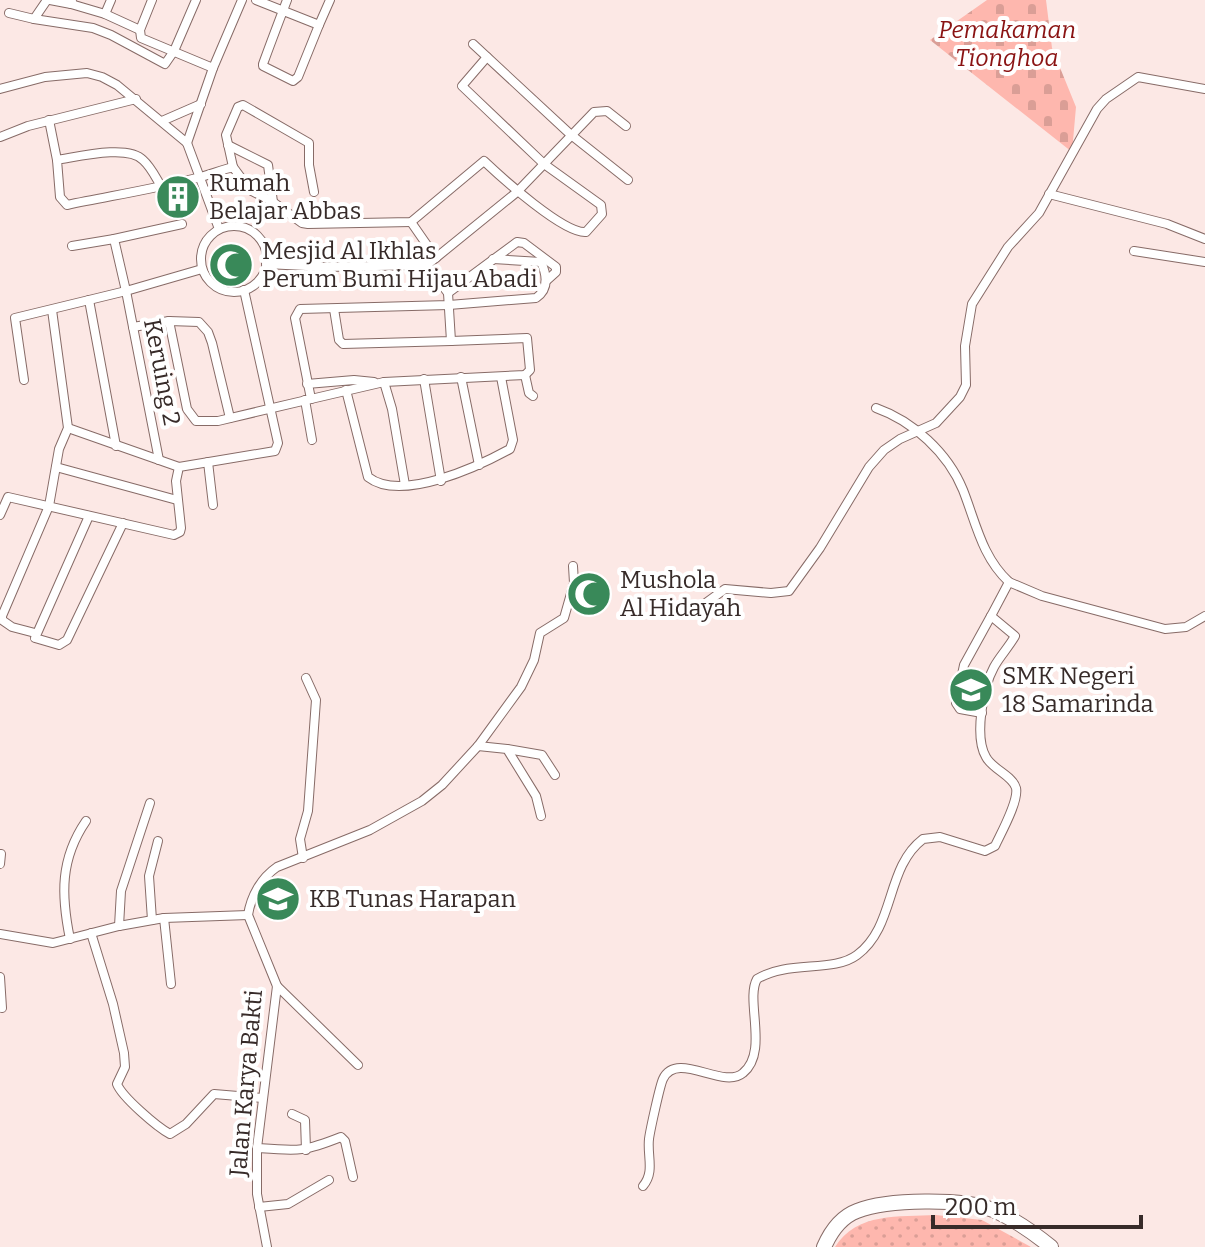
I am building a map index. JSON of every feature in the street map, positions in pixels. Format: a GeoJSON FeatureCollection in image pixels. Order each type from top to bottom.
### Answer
{"type":"FeatureCollection","features":[{"type":"Feature","properties":{"kind":"highway"},"geometry":{"type":"LineString","coordinates":[[824,1247],[832,1230],[855,1211],[900,1203],[973,1205],[991,1209],[1051,1247]]}},
{"type":"Feature","properties":{"kind":"street"},"geometry":{"type":"LineString","coordinates":[[34,19],[49,0],[72,2],[140,30]]}},
{"type":"Feature","properties":{"kind":"street"},"geometry":{"type":"LineString","coordinates":[[105,14],[111,0]]}},
{"type":"Feature","properties":{"kind":"street"},"geometry":{"type":"LineString","coordinates":[[152,0],[140,30],[141,38],[213,68]]}},
{"type":"Feature","properties":{"kind":"street"},"geometry":{"type":"LineString","coordinates":[[9,13],[93,28],[136,46],[161,63],[169,61],[196,0]]}},
{"type":"Feature","properties":{"kind":"street"},"geometry":{"type":"LineString","coordinates":[[187,143],[213,68],[242,0]]}},
{"type":"Feature","properties":{"kind":"street"},"geometry":{"type":"LineString","coordinates":[[256,0],[319,25]]}},
{"type":"Feature","properties":{"kind":"street"},"geometry":{"type":"LineString","coordinates":[[287,0],[263,66],[296,80],[330,0]]}},
{"type":"Feature","properties":{"kind":"street"},"geometry":{"type":"LineString","coordinates":[[473,44],[570,134],[628,180]]}},
{"type":"Feature","properties":{"kind":"street"},"geometry":{"type":"LineString","coordinates":[[314,192],[309,143],[243,105],[238,107],[226,135],[233,167],[245,186],[302,223],[411,222],[484,161],[517,192],[574,231],[586,232],[602,214],[603,207],[544,164],[462,86],[487,57]]}},
{"type":"Feature","properties":{"kind":"street"},"geometry":{"type":"LineString","coordinates":[[0,89],[45,77],[87,73],[102,77],[136,99],[187,143],[219,229]]}},
{"type":"Feature","properties":{"kind":"street"},"geometry":{"type":"LineString","coordinates":[[703,605],[725,589],[783,594],[789,591],[820,548],[869,467],[884,450],[936,423],[950,409],[966,385],[965,346],[972,304],[998,261],[1039,213],[1097,109],[1116,91],[1138,77],[1205,89]]}},
{"type":"Feature","properties":{"kind":"street"},"geometry":{"type":"LineString","coordinates":[[0,137],[49,120],[136,99]]}},
{"type":"Feature","properties":{"kind":"street"},"geometry":{"type":"LineString","coordinates":[[162,121],[201,104]]}},
{"type":"Feature","properties":{"kind":"street"},"geometry":{"type":"LineString","coordinates":[[266,264],[326,267],[427,265],[517,192],[591,114],[607,111],[626,126]]}},
{"type":"Feature","properties":{"kind":"street"},"geometry":{"type":"LineString","coordinates":[[49,120],[60,197],[67,205],[200,178],[233,167]]}},
{"type":"Feature","properties":{"kind":"street"},"geometry":{"type":"LineString","coordinates":[[228,145],[268,165],[273,202]]}},
{"type":"Feature","properties":{"kind":"street"},"geometry":{"type":"LineString","coordinates":[[57,160],[130,153],[143,159],[157,187]]}},
{"type":"Feature","properties":{"kind":"street"},"geometry":{"type":"LineString","coordinates":[[1049,194],[1167,224],[1205,239]]}},
{"type":"Feature","properties":{"kind":"street"},"geometry":{"type":"LineString","coordinates":[[411,222],[436,258]]}},
{"type":"Feature","properties":{"kind":"street"},"geometry":{"type":"LineString","coordinates":[[72,246],[182,224]]}},
{"type":"Feature","properties":{"kind":"street"},"geometry":{"type":"LineString","coordinates":[[243,227],[261,241],[266,264],[263,275],[244,290],[234,292],[214,286],[202,269],[200,257],[203,246],[219,229],[243,227]]}},
{"type":"Feature","properties":{"kind":"street","name":"Keruing 2"},"geometry":{"type":"LineString","coordinates":[[114,239],[159,460]]}},
{"type":"Feature","properties":{"kind":"street"},"geometry":{"type":"LineString","coordinates":[[312,440],[307,384],[295,315],[300,309],[449,305],[536,298],[557,269],[524,243],[517,242],[448,293]]}},
{"type":"Feature","properties":{"kind":"street"},"geometry":{"type":"LineString","coordinates":[[1134,251],[1205,262]]}},
{"type":"Feature","properties":{"kind":"street"},"geometry":{"type":"LineString","coordinates":[[493,259],[543,260]]}},
{"type":"Feature","properties":{"kind":"street"},"geometry":{"type":"LineString","coordinates":[[427,265],[448,293],[451,341]]}},
{"type":"Feature","properties":{"kind":"street"},"geometry":{"type":"LineString","coordinates":[[24,380],[14,320],[17,317],[202,269]]}},
{"type":"Feature","properties":{"kind":"street"},"geometry":{"type":"LineString","coordinates":[[68,428],[179,467],[275,451],[278,443],[244,290]]}},
{"type":"Feature","properties":{"kind":"street"},"geometry":{"type":"LineString","coordinates":[[89,300],[116,446]]}},
{"type":"Feature","properties":{"kind":"street"},"geometry":{"type":"LineString","coordinates":[[169,321],[187,409],[193,418],[202,422],[383,382],[501,377],[525,375],[530,370],[527,338],[343,344],[339,340],[334,309]]}},
{"type":"Feature","properties":{"kind":"street"},"geometry":{"type":"LineString","coordinates":[[35,633],[2,622],[2,616],[49,506],[59,449],[68,428],[52,310]]}},
{"type":"Feature","properties":{"kind":"street"},"geometry":{"type":"LineString","coordinates":[[133,327],[169,321],[199,322],[208,332],[230,418]]}},
{"type":"Feature","properties":{"kind":"street"},"geometry":{"type":"LineString","coordinates":[[525,375],[529,393],[533,396]]}},
{"type":"Feature","properties":{"kind":"street"},"geometry":{"type":"LineString","coordinates":[[461,377],[479,465]]}},
{"type":"Feature","properties":{"kind":"street"},"geometry":{"type":"LineString","coordinates":[[346,390],[368,477],[381,483],[405,485],[441,481],[510,449],[513,443],[501,377]]}},
{"type":"Feature","properties":{"kind":"street"},"geometry":{"type":"LineString","coordinates":[[424,379],[441,481]]}},
{"type":"Feature","properties":{"kind":"street"},"geometry":{"type":"LineString","coordinates":[[307,384],[354,380],[383,382]]}},
{"type":"Feature","properties":{"kind":"street"},"geometry":{"type":"LineString","coordinates":[[383,382],[392,409],[405,485]]}},
{"type":"Feature","properties":{"kind":"street"},"geometry":{"type":"LineString","coordinates":[[876,408],[920,431],[959,481],[979,539],[997,571],[1009,582],[1042,596],[1165,629],[1186,627],[1205,616]]}},
{"type":"Feature","properties":{"kind":"street"},"geometry":{"type":"LineString","coordinates":[[208,462],[213,505]]}},
{"type":"Feature","properties":{"kind":"street"},"geometry":{"type":"LineString","coordinates":[[56,467],[177,500]]}},
{"type":"Feature","properties":{"kind":"street"},"geometry":{"type":"LineString","coordinates":[[0,515],[8,497],[174,535],[181,528],[176,476],[179,467]]}},
{"type":"Feature","properties":{"kind":"street"},"geometry":{"type":"LineString","coordinates":[[89,516],[35,638],[59,645],[67,640],[123,523]]}},
{"type":"Feature","properties":{"kind":"street"},"geometry":{"type":"LineString","coordinates":[[0,934],[53,943],[164,918],[248,915],[266,876],[277,867],[370,830],[422,801],[442,785],[478,746],[521,687],[534,660],[540,633],[561,621],[574,583],[573,566]]}},
{"type":"Feature","properties":{"kind":"street"},"geometry":{"type":"LineString","coordinates":[[982,713],[960,709],[956,703],[964,665],[1009,582]]}},
{"type":"Feature","properties":{"kind":"street"},"geometry":{"type":"LineString","coordinates":[[643,1186],[650,1174],[649,1140],[667,1074],[677,1069],[689,1069],[730,1078],[741,1075],[747,1069],[757,1031],[752,993],[757,979],[804,965],[838,964],[856,955],[878,931],[905,858],[923,839],[940,837],[985,851],[995,846],[1016,790],[1014,783],[990,763],[979,734],[994,668],[1015,636],[991,616]]}},
{"type":"Feature","properties":{"kind":"street"},"geometry":{"type":"LineString","coordinates":[[303,858],[300,839],[308,811],[316,700],[306,678]]}},
{"type":"Feature","properties":{"kind":"street"},"geometry":{"type":"LineString","coordinates":[[478,746],[542,755],[555,775]]}},
{"type":"Feature","properties":{"kind":"street"},"geometry":{"type":"LineString","coordinates":[[507,749],[536,796],[541,816]]}},
{"type":"Feature","properties":{"kind":"street"},"geometry":{"type":"LineString","coordinates":[[119,926],[121,891],[150,803]]}},
{"type":"Feature","properties":{"kind":"street"},"geometry":{"type":"LineString","coordinates":[[70,939],[65,903],[65,865],[73,839],[86,821]]}},
{"type":"Feature","properties":{"kind":"street"},"geometry":{"type":"LineString","coordinates":[[152,920],[149,876],[158,841]]}},
{"type":"Feature","properties":{"kind":"street"},"geometry":{"type":"LineString","coordinates":[[0,864],[1,854]]}},
{"type":"Feature","properties":{"kind":"street","name":"Jalan Karya Bakti"},"geometry":{"type":"LineString","coordinates":[[248,915],[277,986],[257,1148],[259,1207],[267,1247]]}},
{"type":"Feature","properties":{"kind":"street"},"geometry":{"type":"LineString","coordinates":[[164,918],[171,984]]}},
{"type":"Feature","properties":{"kind":"street"},"geometry":{"type":"LineString","coordinates":[[91,933],[124,1053],[125,1065],[117,1084],[121,1091],[169,1134],[186,1124],[214,1094],[262,1098]]}},
{"type":"Feature","properties":{"kind":"street"},"geometry":{"type":"LineString","coordinates":[[0,977],[2,1008]]}},
{"type":"Feature","properties":{"kind":"street"},"geometry":{"type":"LineString","coordinates":[[277,986],[358,1065]]}},
{"type":"Feature","properties":{"kind":"street"},"geometry":{"type":"LineString","coordinates":[[292,1114],[305,1120],[306,1150]]}},
{"type":"Feature","properties":{"kind":"street"},"geometry":{"type":"LineString","coordinates":[[257,1148],[306,1150],[342,1137],[353,1177]]}},
{"type":"Feature","properties":{"kind":"street"},"geometry":{"type":"LineString","coordinates":[[259,1207],[288,1204],[329,1180]]}},
{"type":"Feature","properties":{"kind":"green space","name":"Pemakaman Tionghoa"},"geometry":{"type":"Polygon","coordinates":[[[987,0],[1046,0],[1052,48],[1076,107],[1072,152],[930,40],[987,0]]]}},
{"type":"Feature","properties":{"kind":"green space"},"geometry":{"type":"Polygon","coordinates":[[[936,1215],[982,1220],[1031,1247],[835,1247],[844,1236],[867,1222],[936,1215]]]}},
{"type":"Feature","properties":{"kind":"place","name":"Rumah Belajar Abbas"},"geometry":{"type":"Point","coordinates":[178,197]}},
{"type":"Feature","properties":{"kind":"place","name":"Mesjid Al Ikhlas Perum Bumi Hijau Abadi"},"geometry":{"type":"Point","coordinates":[231,265]}},
{"type":"Feature","properties":{"kind":"place","name":"Mushola Al Hidayah"},"geometry":{"type":"Point","coordinates":[589,594]}},
{"type":"Feature","properties":{"kind":"place","name":"SMK Negeri 18 Samarinda"},"geometry":{"type":"Point","coordinates":[971,690]}},
{"type":"Feature","properties":{"kind":"place","name":"KB Tunas Harapan"},"geometry":{"type":"Point","coordinates":[278,899]}}]}
